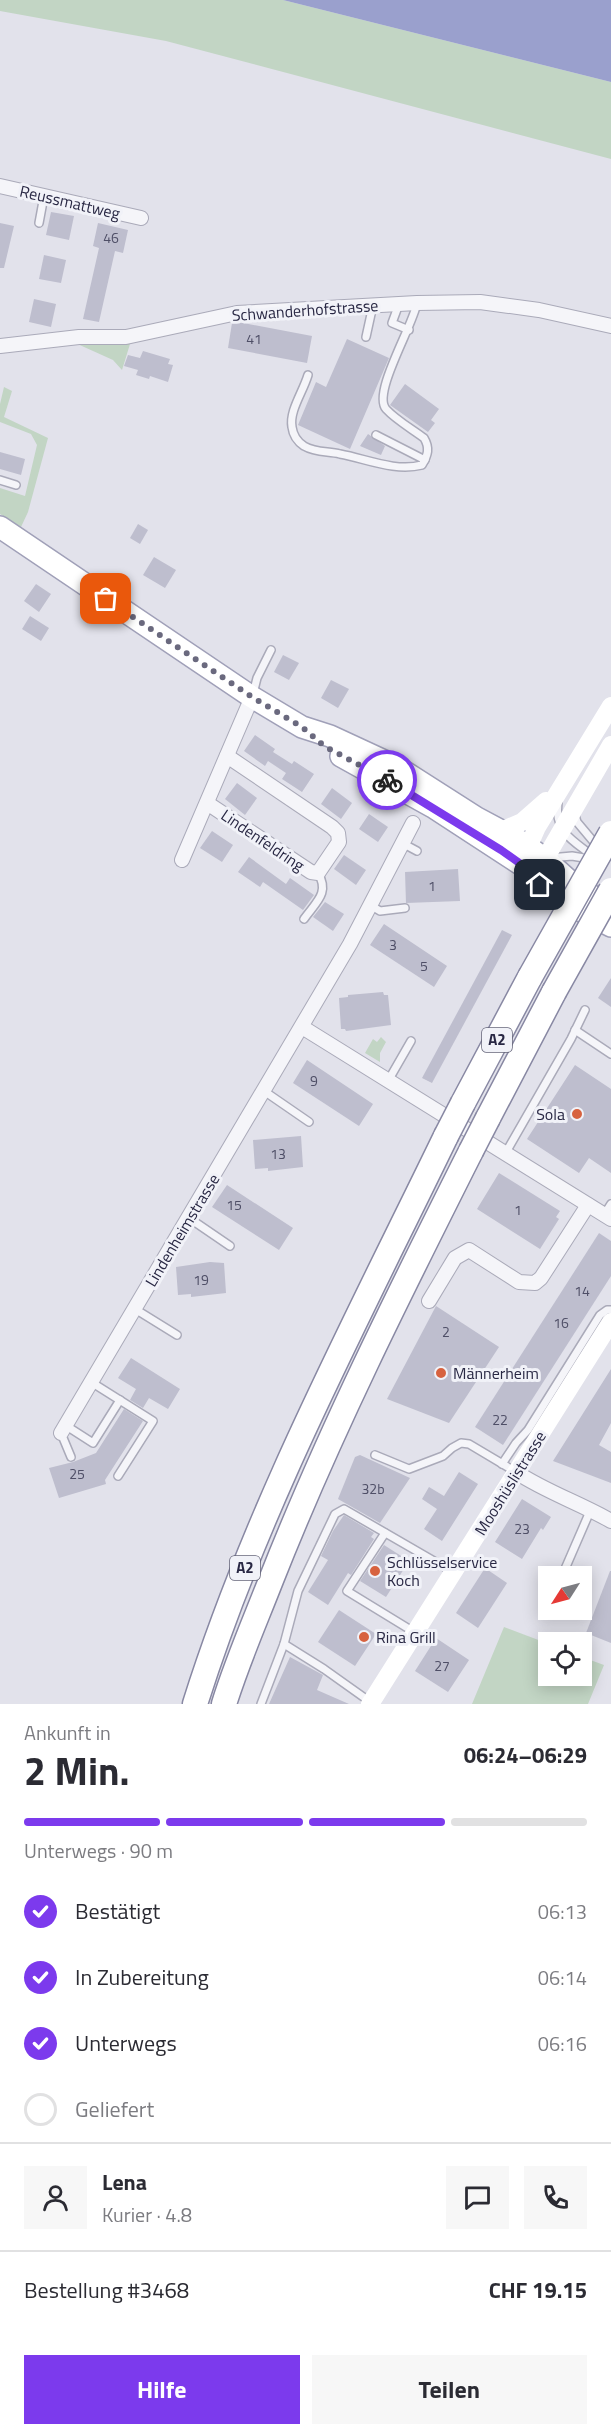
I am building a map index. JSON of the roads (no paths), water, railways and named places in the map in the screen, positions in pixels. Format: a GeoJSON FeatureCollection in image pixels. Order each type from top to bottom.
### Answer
{"type":"FeatureCollection","features":[{"type":"Feature","properties":{"kind":"highway","name":"A2"},"geometry":{"type":"LineString","coordinates":[[195,1704],[251,1553],[301,1434],[463,1103],[530,976],[605,853]]}},
{"type":"Feature","properties":{"kind":"highway","name":"A2"},"geometry":{"type":"LineString","coordinates":[[224,1704],[279,1560],[327,1444],[471,1151],[554,992],[611,890]]}},
{"type":"Feature","properties":{"kind":"main road"},"geometry":{"type":"LineString","coordinates":[[0,527],[252,697],[302,727],[324,746],[533,858],[611,907]]}},
{"type":"Feature","properties":{"kind":"main road"},"geometry":{"type":"LineString","coordinates":[[302,727],[330,736],[397,767],[501,831],[533,858],[540,885],[558,899],[611,926]]}},
{"type":"Feature","properties":{"kind":"street","name":"Reussmattweg"},"geometry":{"type":"LineString","coordinates":[[0,186],[141,218]]}},
{"type":"Feature","properties":{"kind":"street","name":"Schwanderhofstrasse"},"geometry":{"type":"LineString","coordinates":[[0,346],[79,337],[126,337],[237,313],[417,303],[480,302],[539,310],[611,326]]}},
{"type":"Feature","properties":{"kind":"street","name":"Lindenfeldring"},"geometry":{"type":"LineString","coordinates":[[182,860],[252,697]]}},
{"type":"Feature","properties":{"kind":"street"},"geometry":{"type":"LineString","coordinates":[[533,858],[537,827],[611,706]]}},
{"type":"Feature","properties":{"kind":"street"},"geometry":{"type":"LineString","coordinates":[[533,858],[562,831],[611,745]]}},
{"type":"Feature","properties":{"kind":"street","name":"Lindenfeldring"},"geometry":{"type":"LineString","coordinates":[[207,802],[311,872],[318,873],[339,842],[338,832],[227,756]]}},
{"type":"Feature","properties":{"kind":"street"},"geometry":{"type":"LineString","coordinates":[[501,831],[522,822],[561,788]]}},
{"type":"Feature","properties":{"kind":"street","name":"Lindenheimstrasse"},"geometry":{"type":"LineString","coordinates":[[63,1429],[302,1027],[413,823]]}},
{"type":"Feature","properties":{"kind":"street"},"geometry":{"type":"LineString","coordinates":[[302,1027],[588,1205],[609,1213]]}},
{"type":"Feature","properties":{"kind":"street"},"geometry":{"type":"LineString","coordinates":[[429,1301],[455,1258],[469,1251],[519,1282],[535,1283],[542,1278],[588,1205]]}},
{"type":"Feature","properties":{"kind":"street","name":"Mooshüslistrasse"},"geometry":{"type":"LineString","coordinates":[[370,1703],[453,1572],[509,1468],[611,1322]]}},
{"type":"Feature","properties":{"kind":"street"},"geometry":{"type":"LineString","coordinates":[[509,1468],[534,1484],[591,1509],[611,1521]]}},
{"type":"Feature","properties":{"kind":"lane"},"geometry":{"type":"LineString","coordinates":[[39,223],[44,196]]}},
{"type":"Feature","properties":{"kind":"lane"},"geometry":{"type":"LineString","coordinates":[[308,375],[292,416],[295,437],[301,444],[321,452],[377,463],[411,468],[422,465],[428,456],[428,444],[424,438],[386,409],[382,401],[388,376],[415,316],[417,303]]}},
{"type":"Feature","properties":{"kind":"lane"},"geometry":{"type":"LineString","coordinates":[[399,304],[392,323],[409,330]]}},
{"type":"Feature","properties":{"kind":"lane"},"geometry":{"type":"LineString","coordinates":[[366,337],[374,305]]}},
{"type":"Feature","properties":{"kind":"lane"},"geometry":{"type":"LineString","coordinates":[[376,435],[425,460]]}},
{"type":"Feature","properties":{"kind":"lane"},"geometry":{"type":"LineString","coordinates":[[0,480],[16,485]]}},
{"type":"Feature","properties":{"kind":"lane"},"geometry":{"type":"LineString","coordinates":[[252,697],[257,678],[271,650]]}},
{"type":"Feature","properties":{"kind":"lane"},"geometry":{"type":"LineString","coordinates":[[561,788],[557,817],[562,831],[605,853]]}},
{"type":"Feature","properties":{"kind":"lane"},"geometry":{"type":"LineString","coordinates":[[573,810],[577,822],[605,853]]}},
{"type":"Feature","properties":{"kind":"lane"},"geometry":{"type":"LineString","coordinates":[[402,843],[417,851]]}},
{"type":"Feature","properties":{"kind":"lane"},"geometry":{"type":"LineString","coordinates":[[533,858],[605,853]]}},
{"type":"Feature","properties":{"kind":"lane"},"geometry":{"type":"LineString","coordinates":[[304,919],[323,892],[324,886],[318,873]]}},
{"type":"Feature","properties":{"kind":"lane"},"geometry":{"type":"LineString","coordinates":[[370,905],[380,911],[405,908]]}},
{"type":"Feature","properties":{"kind":"lane"},"geometry":{"type":"LineString","coordinates":[[505,1154],[585,1010]]}},
{"type":"Feature","properties":{"kind":"lane"},"geometry":{"type":"LineString","coordinates":[[575,1030],[611,1054]]}},
{"type":"Feature","properties":{"kind":"lane"},"geometry":{"type":"LineString","coordinates":[[388,1081],[411,1041]]}},
{"type":"Feature","properties":{"kind":"lane"},"geometry":{"type":"LineString","coordinates":[[264,1091],[309,1122]]}},
{"type":"Feature","properties":{"kind":"lane"},"geometry":{"type":"LineString","coordinates":[[189,1218],[230,1246]]}},
{"type":"Feature","properties":{"kind":"lane"},"geometry":{"type":"LineString","coordinates":[[135,1309],[177,1335]]}},
{"type":"Feature","properties":{"kind":"lane"},"geometry":{"type":"LineString","coordinates":[[375,1455],[409,1469],[443,1456],[461,1443],[468,1444],[509,1468],[516,1443],[528,1430],[600,1315],[611,1310]]}},
{"type":"Feature","properties":{"kind":"lane"},"geometry":{"type":"LineString","coordinates":[[92,1382],[153,1421],[118,1476]]}},
{"type":"Feature","properties":{"kind":"lane"},"geometry":{"type":"LineString","coordinates":[[63,1429],[93,1443],[120,1400]]}},
{"type":"Feature","properties":{"kind":"lane"},"geometry":{"type":"LineString","coordinates":[[63,1429],[71,1457]]}},
{"type":"Feature","properties":{"kind":"lane"},"geometry":{"type":"LineString","coordinates":[[261,1704],[284,1644],[298,1591],[335,1514],[340,1509],[344,1509],[453,1572]]}},
{"type":"Feature","properties":{"kind":"lane"},"geometry":{"type":"LineString","coordinates":[[566,1566],[591,1509]]}},
{"type":"Feature","properties":{"kind":"lane"},"geometry":{"type":"LineString","coordinates":[[385,1533],[347,1591],[415,1632]]}},
{"type":"Feature","properties":{"kind":"lane"},"geometry":{"type":"LineString","coordinates":[[284,1644],[324,1669],[370,1703]]}},
{"type":"Feature","properties":{"kind":"water"},"geometry":{"type":"Polygon","coordinates":[[[283,0],[611,0],[611,82],[283,0]]]}},
{"type":"Feature","properties":{"kind":"place","name":"Sola"},"geometry":{"type":"Point","coordinates":[577,1114]}},
{"type":"Feature","properties":{"kind":"place","name":"Männerheim"},"geometry":{"type":"Point","coordinates":[441,1373]}},
{"type":"Feature","properties":{"kind":"place","name":"Schlüsselservice Koch"},"geometry":{"type":"Point","coordinates":[375,1571]}},
{"type":"Feature","properties":{"kind":"place","name":"Rina Grill"},"geometry":{"type":"Point","coordinates":[364,1637]}}]}
